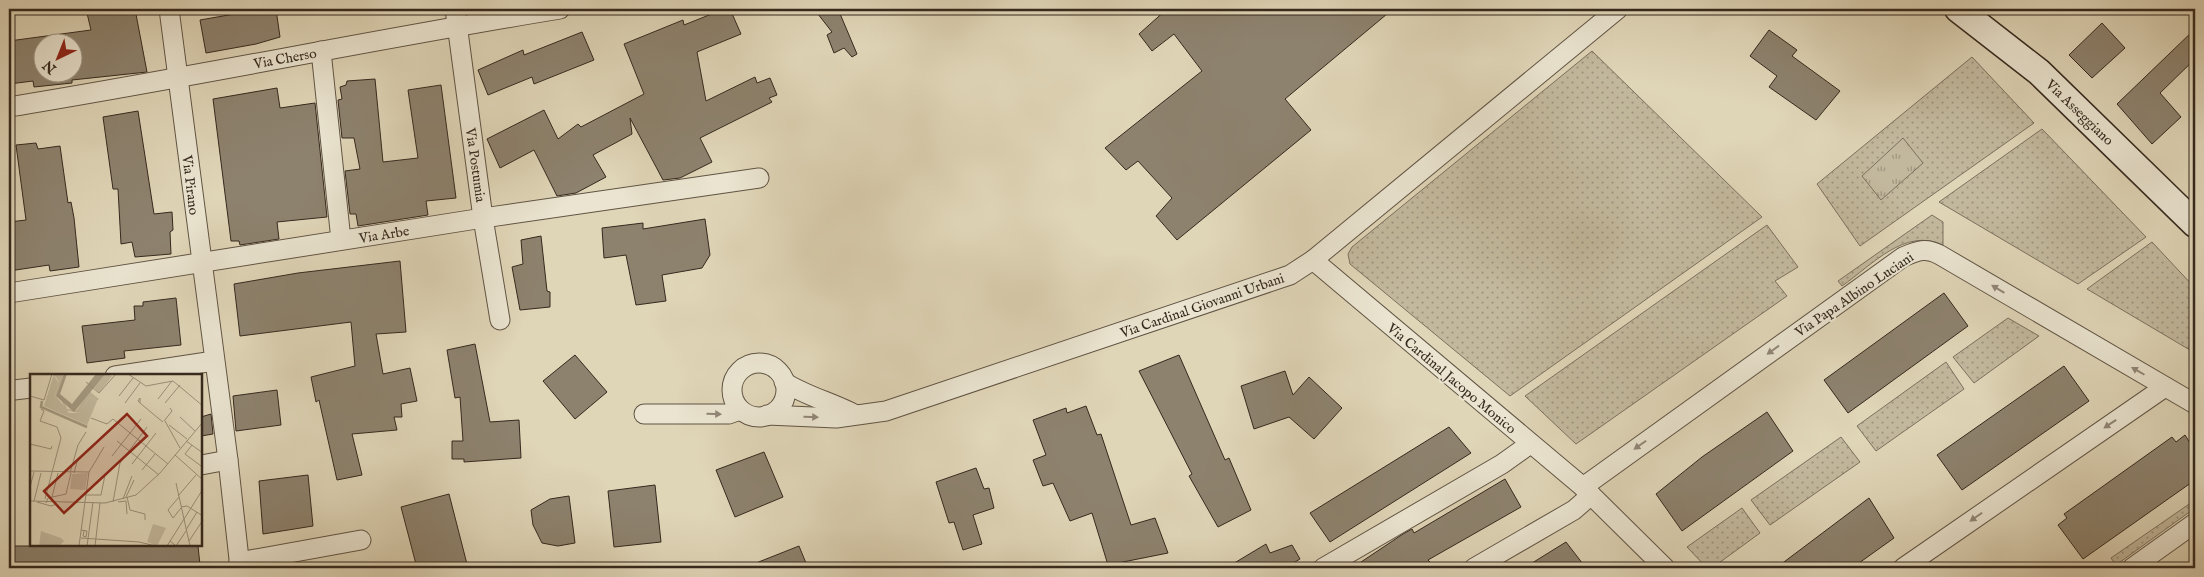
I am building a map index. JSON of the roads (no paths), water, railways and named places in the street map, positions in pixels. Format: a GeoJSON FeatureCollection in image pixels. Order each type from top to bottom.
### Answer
{"type":"FeatureCollection","features":[{"type":"Feature","properties":{"kind":"street","name":"Via Pirano"},"geometry":{"type":"LineString","coordinates":[[169,9],[228,460],[239,565]]}},
{"type":"Feature","properties":{"kind":"street","name":"Via Cherso"},"geometry":{"type":"LineString","coordinates":[[9,107],[321,51],[456,17],[560,9]]}},
{"type":"Feature","properties":{"kind":"street","name":"Via Cardinal Giovanni Urbani"},"geometry":{"type":"LineString","coordinates":[[767,416],[836,418],[886,411],[1290,275],[1313,260],[1618,9]]}},
{"type":"Feature","properties":{"kind":"street","name":"Via Asseggiano"},"geometry":{"type":"LineString","coordinates":[[1958,9],[1997,37],[2039,72],[2195,224]]}},
{"type":"Feature","properties":{"kind":"street","name":"Via Postumia"},"geometry":{"type":"LineString","coordinates":[[456,17],[483,218],[500,320]]}},
{"type":"Feature","properties":{"kind":"street"},"geometry":{"type":"LineString","coordinates":[[321,51],[341,240]]}},
{"type":"Feature","properties":{"kind":"street","name":"Via Arbe"},"geometry":{"type":"LineString","coordinates":[[9,293],[201,261],[759,178]]}},
{"type":"Feature","properties":{"kind":"street","name":"Via Papa Albino Luciani"},"geometry":{"type":"LineString","coordinates":[[1587,491],[1903,257],[1920,250],[1929,249],[1940,255],[2195,404]]}},
{"type":"Feature","properties":{"kind":"street","name":"Via Cardinal Jacopo Monico"},"geometry":{"type":"LineString","coordinates":[[1313,260],[1587,491],[1666,568]]}},
{"type":"Feature","properties":{"kind":"street"},"geometry":{"type":"LineString","coordinates":[[128,374],[214,361]]}},
{"type":"Feature","properties":{"kind":"street"},"geometry":{"type":"LineString","coordinates":[[784,382],[783,401],[777,410],[767,416],[751,416],[740,410],[734,402],[732,388],[734,379],[746,366],[755,363],[773,367],[784,382],[814,399],[838,406],[854,414]]}},
{"type":"Feature","properties":{"kind":"street"},"geometry":{"type":"LineString","coordinates":[[1903,568],[2165,387]]}},
{"type":"Feature","properties":{"kind":"street"},"geometry":{"type":"LineString","coordinates":[[644,414],[729,414],[740,410]]}},
{"type":"Feature","properties":{"kind":"street"},"geometry":{"type":"LineString","coordinates":[[1323,568],[1502,464],[1530,444]]}},
{"type":"Feature","properties":{"kind":"street"},"geometry":{"type":"LineString","coordinates":[[202,465],[228,460]]}},
{"type":"Feature","properties":{"kind":"street"},"geometry":{"type":"LineString","coordinates":[[1474,568],[1574,510],[1587,491]]}},
{"type":"Feature","properties":{"kind":"street"},"geometry":{"type":"LineString","coordinates":[[2132,568],[2195,523]]}},
{"type":"Feature","properties":{"kind":"street"},"geometry":{"type":"LineString","coordinates":[[239,565],[361,540]]}}]}
